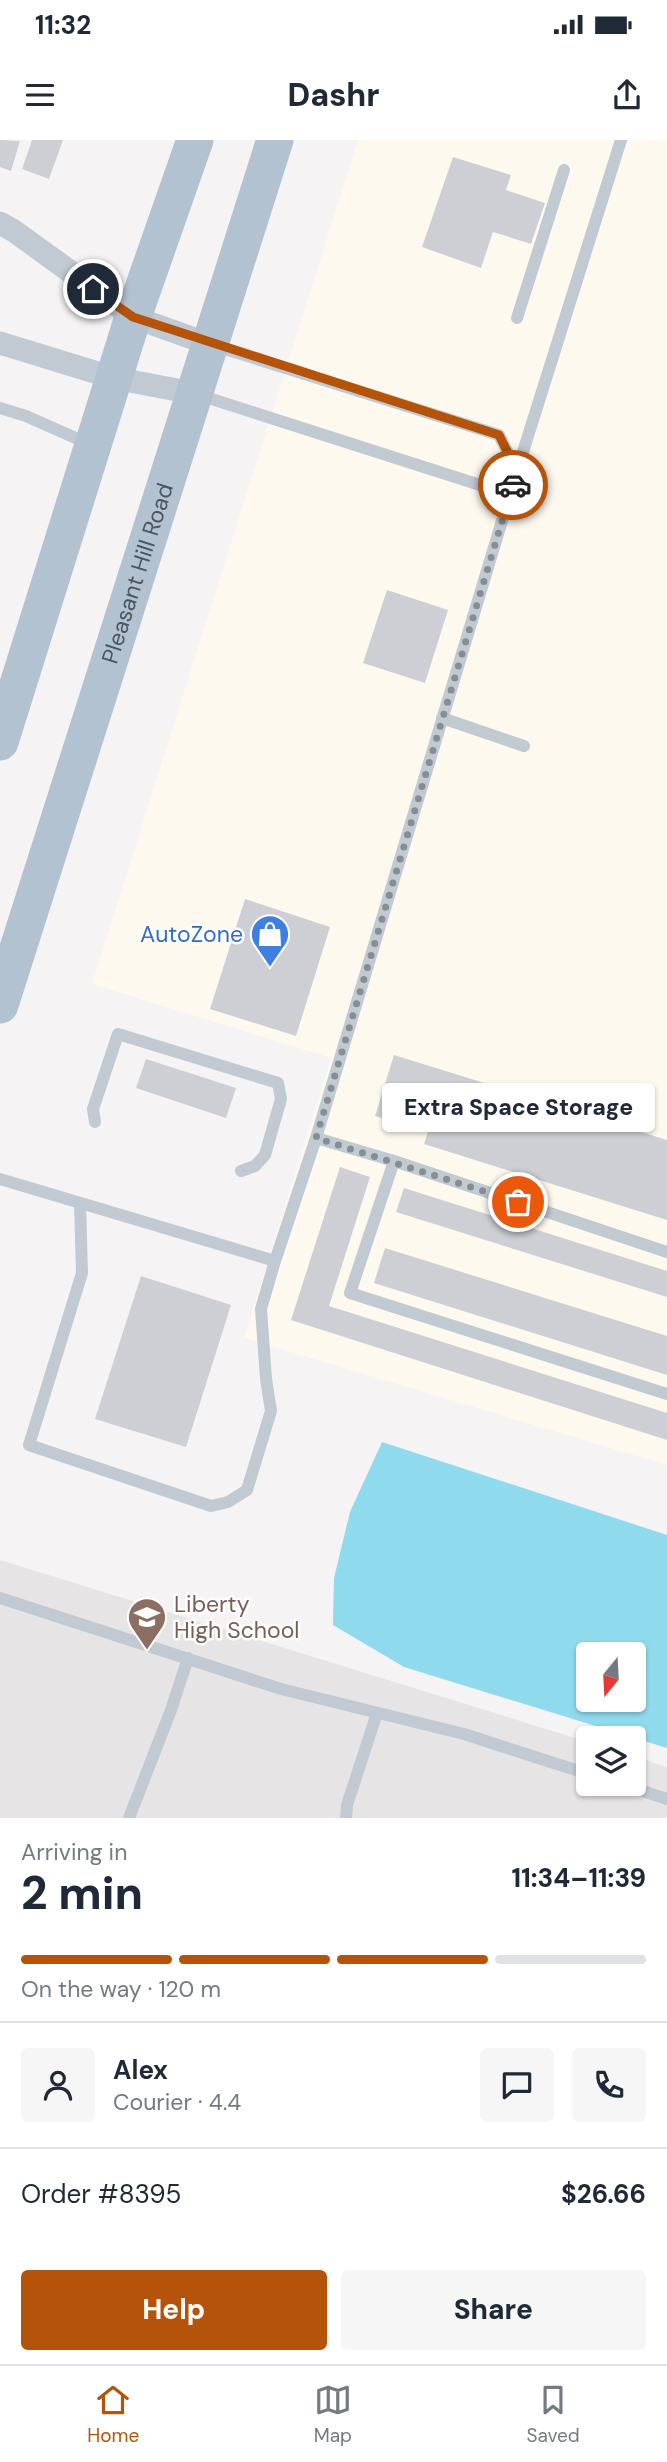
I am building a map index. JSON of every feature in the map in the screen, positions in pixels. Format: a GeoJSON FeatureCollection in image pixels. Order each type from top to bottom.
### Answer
{"type":"FeatureCollection","features":[{"type":"Feature","properties":{"kind":"main road"},"geometry":{"type":"LineString","coordinates":[[0,742],[133,317],[195,140]]}},
{"type":"Feature","properties":{"kind":"main road","name":"Pleasant Hill Road"},"geometry":{"type":"LineString","coordinates":[[0,1005],[275,140]]}},
{"type":"Feature","properties":{"kind":"street"},"geometry":{"type":"LineString","coordinates":[[0,223],[15,231],[133,317],[209,344]]}},
{"type":"Feature","properties":{"kind":"street"},"geometry":{"type":"LineString","coordinates":[[0,343],[114,378],[193,393]]}},
{"type":"Feature","properties":{"kind":"lane"},"geometry":{"type":"LineString","coordinates":[[80,1203],[82,1273],[29,1445],[211,1506],[228,1503],[247,1490],[271,1411],[261,1309],[316,1138],[517,471],[621,140]]}},
{"type":"Feature","properties":{"kind":"lane"},"geometry":{"type":"LineString","coordinates":[[517,318],[564,170]]}},
{"type":"Feature","properties":{"kind":"lane"},"geometry":{"type":"LineString","coordinates":[[209,344],[499,435],[517,471]]}},
{"type":"Feature","properties":{"kind":"lane"},"geometry":{"type":"LineString","coordinates":[[193,393],[480,485],[517,471]]}},
{"type":"Feature","properties":{"kind":"lane"},"geometry":{"type":"LineString","coordinates":[[0,408],[26,416],[93,445]]}},
{"type":"Feature","properties":{"kind":"lane"},"geometry":{"type":"LineString","coordinates":[[442,718],[524,746]]}},
{"type":"Feature","properties":{"kind":"lane"},"geometry":{"type":"LineString","coordinates":[[95,1122],[93,1109],[118,1034],[278,1083],[281,1099],[265,1155],[255,1166],[242,1171]]}},
{"type":"Feature","properties":{"kind":"lane"},"geometry":{"type":"LineString","coordinates":[[316,1138],[394,1161],[667,1252]]}},
{"type":"Feature","properties":{"kind":"lane"},"geometry":{"type":"LineString","coordinates":[[394,1161],[350,1293],[667,1394]]}},
{"type":"Feature","properties":{"kind":"lane"},"geometry":{"type":"LineString","coordinates":[[0,1179],[275,1261]]}},
{"type":"Feature","properties":{"kind":"lane"},"geometry":{"type":"LineString","coordinates":[[0,1598],[281,1689],[464,1734],[576,1770]]}},
{"type":"Feature","properties":{"kind":"lane"},"geometry":{"type":"LineString","coordinates":[[129,1818],[188,1658]]}},
{"type":"Feature","properties":{"kind":"lane"},"geometry":{"type":"LineString","coordinates":[[346,1818],[347,1805],[377,1713]]}},
{"type":"Feature","properties":{"kind":"lane"},"geometry":{"type":"LineString","coordinates":[[646,1792],[667,1799]]}},
{"type":"Feature","properties":{"kind":"shaded area"},"geometry":{"type":"Polygon","coordinates":[[[358,140],[667,140],[667,1465],[244,1338],[331,1058],[92,984],[358,140]]]}},
{"type":"Feature","properties":{"kind":"shaded area","name":"Liberty High School"},"geometry":{"type":"Polygon","coordinates":[[[0,1560],[576,1738],[576,1796],[646,1796],[646,1760],[667,1767],[667,1818],[0,1818],[0,1560]]]}},
{"type":"Feature","properties":{"kind":"water"},"geometry":{"type":"Polygon","coordinates":[[[382,1442],[667,1535],[667,1748],[646,1742],[646,1726],[596,1726],[404,1667],[333,1625],[334,1578],[350,1512],[382,1442]]]}},
{"type":"Feature","properties":{"kind":"building"},"geometry":{"type":"Polygon","coordinates":[[[0,140],[20,141],[11,171],[0,167],[0,140]]]}},
{"type":"Feature","properties":{"kind":"building"},"geometry":{"type":"Polygon","coordinates":[[[32,140],[63,140],[49,179],[22,169],[32,140]]]}},
{"type":"Feature","properties":{"kind":"building"},"geometry":{"type":"Polygon","coordinates":[[[453,157],[511,175],[506,190],[545,203],[531,244],[493,232],[481,268],[422,247],[453,157]]]}},
{"type":"Feature","properties":{"kind":"building"},"geometry":{"type":"Polygon","coordinates":[[[387,590],[448,610],[425,683],[363,663],[387,590]]]}},
{"type":"Feature","properties":{"kind":"building","name":"AutoZone"},"geometry":{"type":"Polygon","coordinates":[[[245,899],[330,927],[296,1036],[210,1009],[245,899]]]}},
{"type":"Feature","properties":{"kind":"building"},"geometry":{"type":"Polygon","coordinates":[[[394,1055],[667,1140],[667,1220],[424,1144],[428,1132],[375,1116],[394,1055]]]}},
{"type":"Feature","properties":{"kind":"building"},"geometry":{"type":"Polygon","coordinates":[[[146,1059],[236,1088],[226,1118],[136,1088],[146,1059]]]}},
{"type":"Feature","properties":{"kind":"building"},"geometry":{"type":"Polygon","coordinates":[[[340,1167],[370,1177],[329,1306],[667,1413],[667,1440],[291,1320],[340,1167]]]}},
{"type":"Feature","properties":{"kind":"building"},"geometry":{"type":"Polygon","coordinates":[[[404,1188],[667,1271],[667,1297],[396,1212],[404,1188]]]}},
{"type":"Feature","properties":{"kind":"building"},"geometry":{"type":"Polygon","coordinates":[[[385,1248],[667,1336],[667,1375],[374,1283],[385,1248]]]}},
{"type":"Feature","properties":{"kind":"building"},"geometry":{"type":"Polygon","coordinates":[[[141,1276],[231,1305],[186,1447],[95,1419],[141,1276]]]}},
{"type":"Feature","properties":{"kind":"way so far"},"geometry":{"type":"LineString","coordinates":[[513,485],[316,1138],[518,1202]]}},
{"type":"Feature","properties":{"kind":"place","name":"AutoZone"},"geometry":{"type":"Point","coordinates":[270,968]}},
{"type":"Feature","properties":{"kind":"place","name":"Extra Space Storage"},"geometry":{"type":"Point","coordinates":[518,1202]}},
{"type":"Feature","properties":{"kind":"place","name":"Liberty High School"},"geometry":{"type":"Point","coordinates":[147,1651]}},
{"type":"Feature","properties":{"kind":"route"},"geometry":{"type":"LineString","coordinates":[[93,289],[133,317],[209,344],[499,435],[517,471],[513,485]]}}]}
